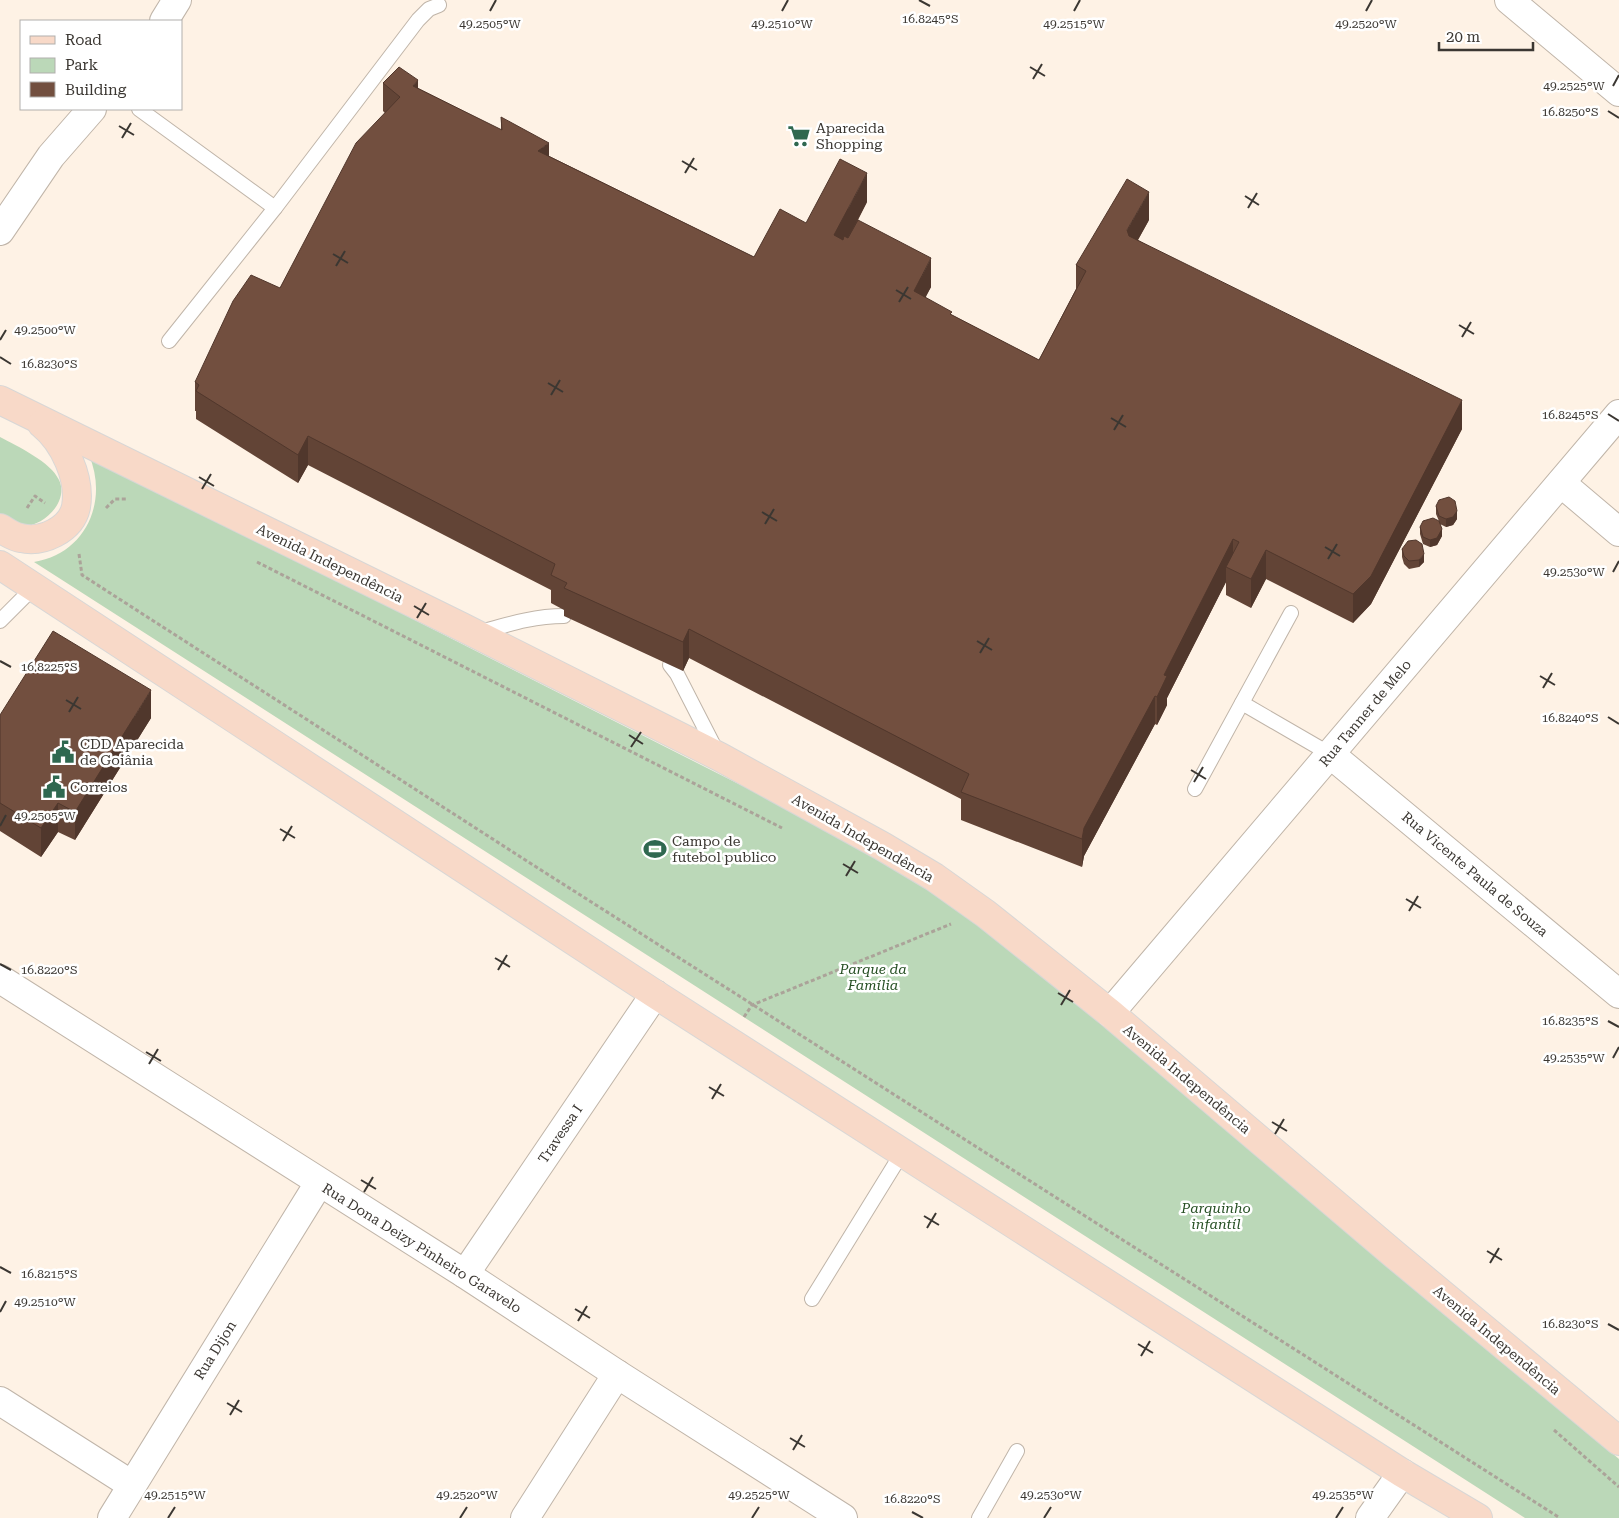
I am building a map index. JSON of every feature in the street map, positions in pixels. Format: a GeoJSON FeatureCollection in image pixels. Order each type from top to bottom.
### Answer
{"type":"FeatureCollection","features":[{"type":"Feature","properties":{"kind":"main road","name":"Avenida Independência"},"geometry":{"type":"LineString","coordinates":[[0,400],[720,757],[882,846],[934,877],[976,907],[1110,1013],[1395,1255],[1619,1441]]}},
{"type":"Feature","properties":{"kind":"main road"},"geometry":{"type":"LineString","coordinates":[[0,528],[21,538],[46,538],[65,525],[76,508],[75,478],[69,462],[53,435],[44,425],[24,412]]}},
{"type":"Feature","properties":{"kind":"main road"},"geometry":{"type":"LineString","coordinates":[[0,564],[655,994],[1402,1472],[1478,1518]]}},
{"type":"Feature","properties":{"kind":"street"},"geometry":{"type":"LineString","coordinates":[[165,20],[177,0]]}},
{"type":"Feature","properties":{"kind":"street"},"geometry":{"type":"LineString","coordinates":[[1508,0],[1619,92]]}},
{"type":"Feature","properties":{"kind":"street"},"geometry":{"type":"LineString","coordinates":[[0,231],[51,156],[91,110]]}},
{"type":"Feature","properties":{"kind":"street","name":"Rua Tanner de Melo"},"geometry":{"type":"LineString","coordinates":[[1110,1013],[1619,414]]}},
{"type":"Feature","properties":{"kind":"street"},"geometry":{"type":"LineString","coordinates":[[1560,483],[1619,532]]}},
{"type":"Feature","properties":{"kind":"street","name":"Rua Vicente Paula de Souza"},"geometry":{"type":"LineString","coordinates":[[1330,754],[1619,994]]}},
{"type":"Feature","properties":{"kind":"street","name":"Rua Dona Deizy Pinheiro Garavelo"},"geometry":{"type":"LineString","coordinates":[[0,979],[843,1518]]}},
{"type":"Feature","properties":{"kind":"street","name":"Travessa I"},"geometry":{"type":"LineString","coordinates":[[464,1274],[655,994]]}},
{"type":"Feature","properties":{"kind":"street","name":"Rua Dijon"},"geometry":{"type":"LineString","coordinates":[[112,1518],[319,1183]]}},
{"type":"Feature","properties":{"kind":"street"},"geometry":{"type":"LineString","coordinates":[[526,1518],[617,1374]]}},
{"type":"Feature","properties":{"kind":"street"},"geometry":{"type":"LineString","coordinates":[[0,1400],[132,1485]]}},
{"type":"Feature","properties":{"kind":"street"},"geometry":{"type":"LineString","coordinates":[[1370,1518],[1402,1472]]}},
{"type":"Feature","properties":{"kind":"street"},"geometry":{"type":"LineString","coordinates":[[1438,1494],[1457,1518]]}},
{"type":"Feature","properties":{"kind":"lane"},"geometry":{"type":"LineString","coordinates":[[169,341],[275,208],[418,20],[429,9],[439,5]]}},
{"type":"Feature","properties":{"kind":"lane"},"geometry":{"type":"LineString","coordinates":[[140,110],[275,208]]}},
{"type":"Feature","properties":{"kind":"lane"},"geometry":{"type":"LineString","coordinates":[[0,621],[34,587]]}},
{"type":"Feature","properties":{"kind":"lane"},"geometry":{"type":"LineString","coordinates":[[1195,789],[1291,614]]}},
{"type":"Feature","properties":{"kind":"lane"},"geometry":{"type":"LineString","coordinates":[[475,634],[521,620],[544,616],[564,616]]}},
{"type":"Feature","properties":{"kind":"lane"},"geometry":{"type":"LineString","coordinates":[[670,665],[677,674],[720,757]]}},
{"type":"Feature","properties":{"kind":"lane"},"geometry":{"type":"LineString","coordinates":[[1242,703],[1330,754]]}},
{"type":"Feature","properties":{"kind":"lane"},"geometry":{"type":"LineString","coordinates":[[812,1299],[902,1153]]}},
{"type":"Feature","properties":{"kind":"lane"},"geometry":{"type":"LineString","coordinates":[[979,1518],[1017,1451]]}},
{"type":"Feature","properties":{"kind":"path"},"geometry":{"type":"LineString","coordinates":[[101,514],[116,499],[125,498],[131,500]]}},
{"type":"Feature","properties":{"kind":"path"},"geometry":{"type":"LineString","coordinates":[[80,551],[82,575],[752,1005],[1558,1517]]}},
{"type":"Feature","properties":{"kind":"path"},"geometry":{"type":"LineString","coordinates":[[254,561],[787,830]]}},
{"type":"Feature","properties":{"kind":"path"},"geometry":{"type":"LineString","coordinates":[[727,1040],[752,1005],[950,925],[976,907]]}},
{"type":"Feature","properties":{"kind":"path"},"geometry":{"type":"LineString","coordinates":[[942,920],[950,925]]}},
{"type":"Feature","properties":{"kind":"path"},"geometry":{"type":"LineString","coordinates":[[1554,1429],[1619,1487]]}},
{"type":"Feature","properties":{"kind":"green space"},"geometry":{"type":"Polygon","coordinates":[[[0,437],[41,461],[55,473],[59,480],[61,489],[57,506],[44,519],[35,524],[18,526],[0,518],[0,437]]]}},
{"type":"Feature","properties":{"kind":"green space","name":"Parque da Família"},"geometry":{"type":"Polygon","coordinates":[[[89,455],[788,809],[928,890],[996,937],[1108,1024],[1619,1459],[1619,1518],[1525,1518],[34,562],[52,557],[67,549],[79,537],[88,523],[94,507],[96,490],[89,455]]]}},
{"type":"Feature","properties":{"kind":"building"},"geometry":{"type":"Polygon","coordinates":[[[399,67],[418,80],[413,86],[502,130],[501,117],[549,143],[538,151],[754,257],[780,209],[806,223],[840,159],[867,173],[834,235],[843,240],[844,236],[848,238],[858,220],[931,258],[914,291],[952,312],[950,314],[1039,360],[1086,271],[1076,265],[1127,179],[1149,192],[1127,230],[1129,236],[1462,400],[1371,576],[1353,594],[1266,550],[1251,579],[1226,567],[1239,542],[1233,539],[1164,675],[1167,676],[1157,697],[1155,696],[1084,828],[1082,839],[961,792],[969,774],[689,629],[683,642],[564,588],[567,583],[551,575],[555,564],[308,436],[298,455],[196,391],[199,385],[195,382],[233,301],[251,275],[280,288],[356,143],[400,97],[383,83],[399,67]]]}},
{"type":"Feature","properties":{"kind":"building"},"geometry":{"type":"Polygon","coordinates":[[[1449,497],[1455,501],[1457,511],[1453,517],[1446,519],[1439,516],[1436,506],[1439,500],[1449,497]]]}},
{"type":"Feature","properties":{"kind":"building"},"geometry":{"type":"Polygon","coordinates":[[[1433,518],[1439,521],[1442,529],[1437,538],[1430,540],[1423,537],[1420,527],[1423,521],[1433,518]]]}},
{"type":"Feature","properties":{"kind":"building"},"geometry":{"type":"Polygon","coordinates":[[[1416,540],[1422,544],[1424,554],[1419,560],[1409,561],[1404,556],[1402,549],[1408,541],[1416,540]]]}},
{"type":"Feature","properties":{"kind":"building","name":"Correios"},"geometry":{"type":"Polygon","coordinates":[[[53,631],[151,690],[75,812],[58,803],[41,828],[0,803],[0,715],[53,631]]]}},
{"type":"Feature","properties":{"kind":"place","name":"Aparecida Shopping"},"geometry":{"type":"Point","coordinates":[799,136]}},
{"type":"Feature","properties":{"kind":"place","name":"CDD Aparecida de Goiânia"},"geometry":{"type":"Point","coordinates":[63,752]}},
{"type":"Feature","properties":{"kind":"place","name":"Correios"},"geometry":{"type":"Point","coordinates":[54,787]}},
{"type":"Feature","properties":{"kind":"place","name":"Campo de futebol publico"},"geometry":{"type":"Point","coordinates":[655,849]}},
{"type":"Feature","properties":{"kind":"park label","name":"Parquinho infantíl"},"geometry":{"type":"Point","coordinates":[1216,1216]}}]}
